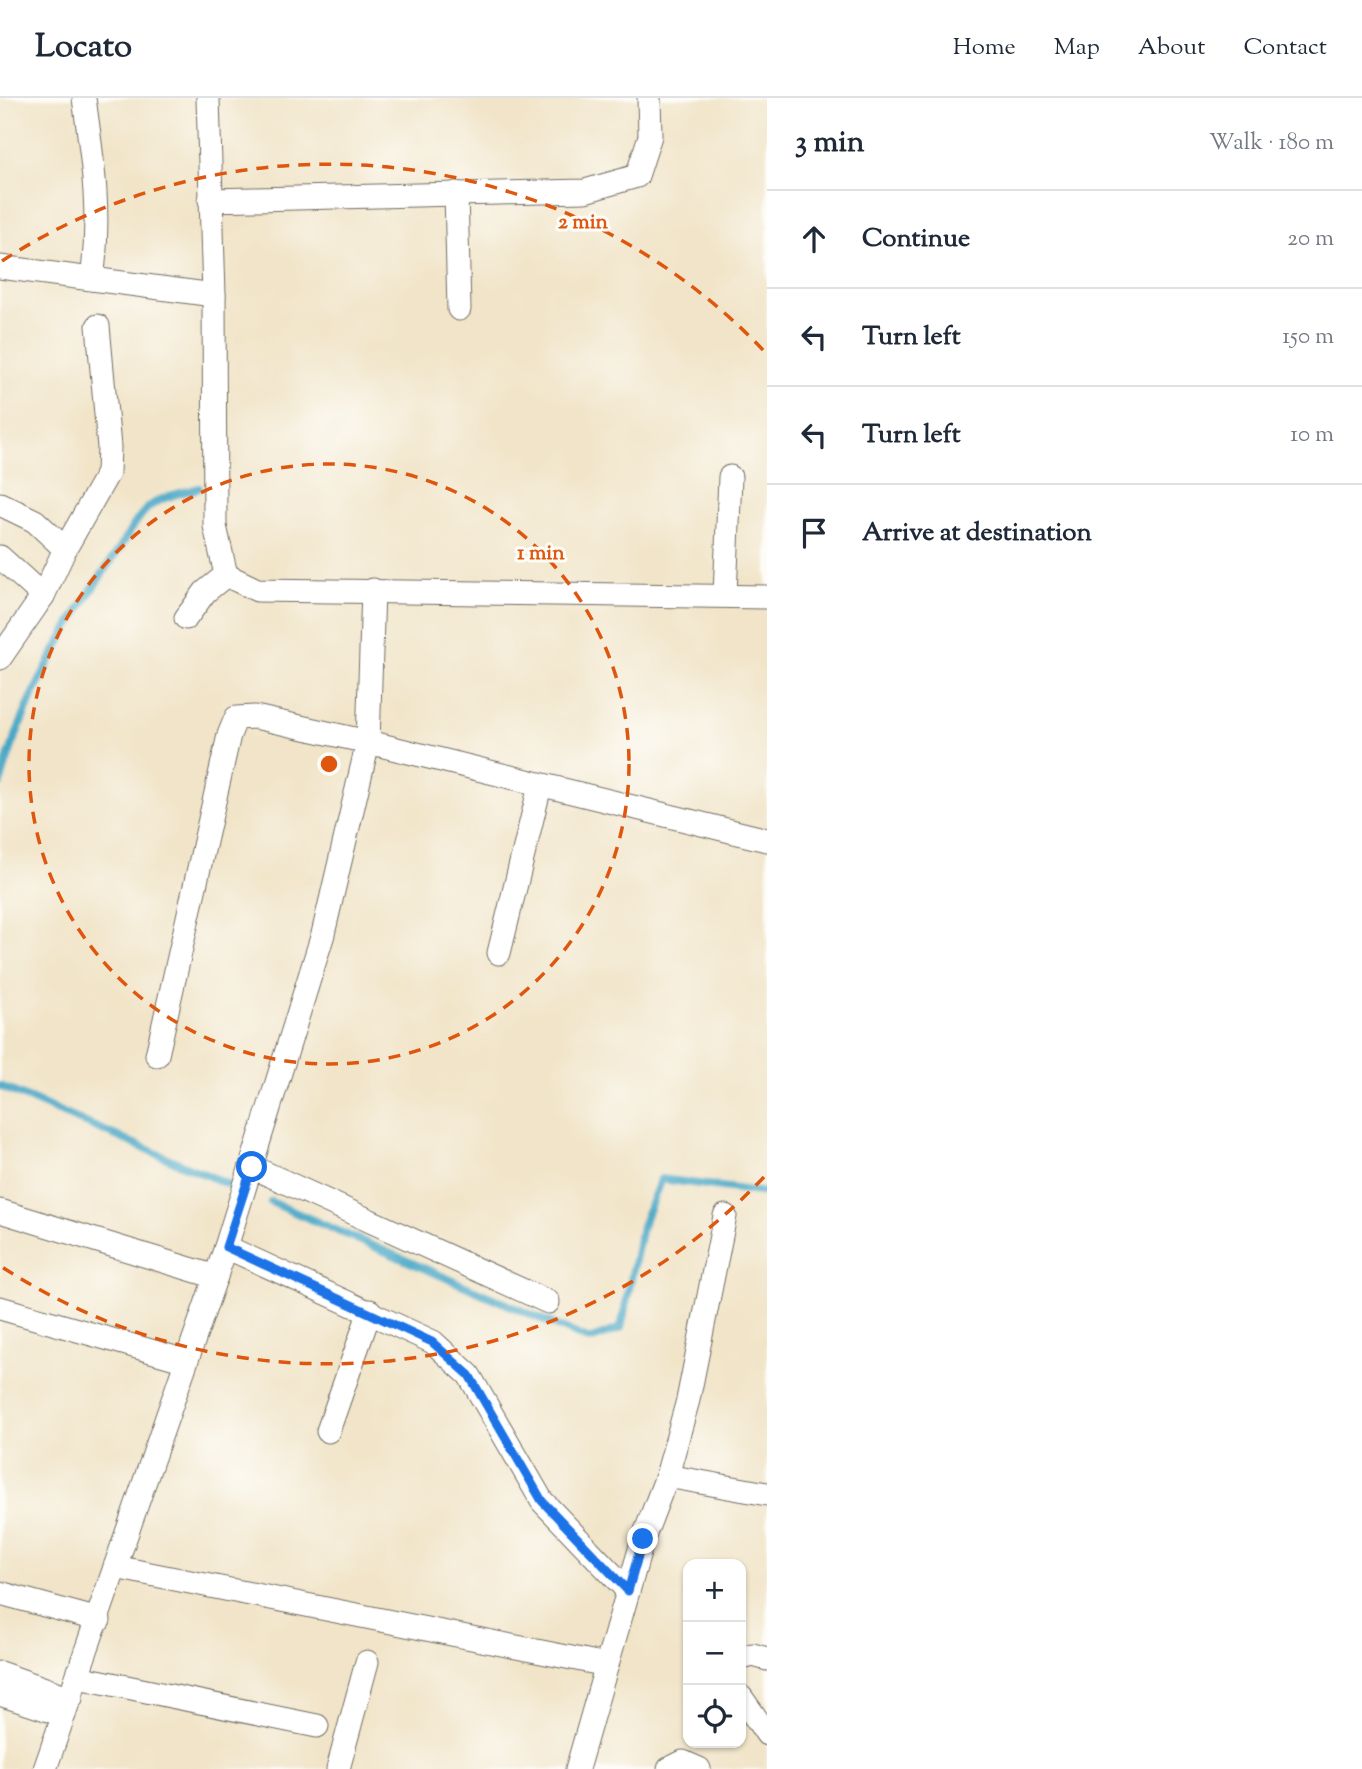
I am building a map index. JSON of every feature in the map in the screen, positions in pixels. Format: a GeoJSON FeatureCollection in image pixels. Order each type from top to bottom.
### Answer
{"type":"FeatureCollection","features":[{"type":"Feature","properties":{"kind":"street"},"geometry":{"type":"LineString","coordinates":[[84,98],[98,198],[97,241],[92,279]]}},
{"type":"Feature","properties":{"kind":"street"},"geometry":{"type":"LineString","coordinates":[[208,98],[214,295],[215,526],[226,575]]}},
{"type":"Feature","properties":{"kind":"street"},"geometry":{"type":"LineString","coordinates":[[210,200],[585,191],[638,176],[650,136],[649,98]]}},
{"type":"Feature","properties":{"kind":"street"},"geometry":{"type":"LineString","coordinates":[[456,193],[459,309]]}},
{"type":"Feature","properties":{"kind":"street"},"geometry":{"type":"LineString","coordinates":[[0,267],[214,295]]}},
{"type":"Feature","properties":{"kind":"street"},"geometry":{"type":"LineString","coordinates":[[0,658],[43,596],[65,549],[108,473],[109,447],[98,326]]}},
{"type":"Feature","properties":{"kind":"street"},"geometry":{"type":"LineString","coordinates":[[725,595],[730,477]]}},
{"type":"Feature","properties":{"kind":"street"},"geometry":{"type":"LineString","coordinates":[[0,504],[35,521],[65,549]]}},
{"type":"Feature","properties":{"kind":"street"},"geometry":{"type":"LineString","coordinates":[[0,557],[43,596]]}},
{"type":"Feature","properties":{"kind":"street"},"geometry":{"type":"LineString","coordinates":[[226,575],[257,590],[767,597]]}},
{"type":"Feature","properties":{"kind":"street"},"geometry":{"type":"LineString","coordinates":[[186,618],[205,592],[226,575]]}},
{"type":"Feature","properties":{"kind":"street"},"geometry":{"type":"LineString","coordinates":[[46,1769],[226,1247],[323,934],[368,742],[373,590]]}},
{"type":"Feature","properties":{"kind":"street"},"geometry":{"type":"LineString","coordinates":[[157,1055],[229,735],[236,718],[255,716],[767,840]]}},
{"type":"Feature","properties":{"kind":"street"},"geometry":{"type":"LineString","coordinates":[[499,953],[540,786]]}},
{"type":"Feature","properties":{"kind":"street"},"geometry":{"type":"LineString","coordinates":[[252,1167],[548,1302]]}},
{"type":"Feature","properties":{"kind":"street"},"geometry":{"type":"LineString","coordinates":[[0,1211],[216,1277]]}},
{"type":"Feature","properties":{"kind":"street"},"geometry":{"type":"LineString","coordinates":[[577,1769],[628,1591],[667,1476],[688,1401],[725,1216]]}},
{"type":"Feature","properties":{"kind":"street"},"geometry":{"type":"LineString","coordinates":[[226,1247],[370,1311],[432,1342],[469,1375],[542,1501],[628,1591]]}},
{"type":"Feature","properties":{"kind":"street"},"geometry":{"type":"LineString","coordinates":[[0,1308],[186,1361]]}},
{"type":"Feature","properties":{"kind":"street"},"geometry":{"type":"LineString","coordinates":[[328,1431],[370,1311]]}},
{"type":"Feature","properties":{"kind":"street"},"geometry":{"type":"LineString","coordinates":[[667,1476],[767,1494]]}},
{"type":"Feature","properties":{"kind":"street"},"geometry":{"type":"LineString","coordinates":[[116,1567],[607,1665]]}},
{"type":"Feature","properties":{"kind":"street"},"geometry":{"type":"LineString","coordinates":[[0,1593],[99,1620]]}},
{"type":"Feature","properties":{"kind":"street"},"geometry":{"type":"LineString","coordinates":[[746,1657],[753,1655],[767,1659]]}},
{"type":"Feature","properties":{"kind":"street"},"geometry":{"type":"LineString","coordinates":[[338,1769],[367,1662]]}},
{"type":"Feature","properties":{"kind":"street"},"geometry":{"type":"LineString","coordinates":[[0,1673],[71,1697]]}},
{"type":"Feature","properties":{"kind":"street"},"geometry":{"type":"LineString","coordinates":[[0,1694],[71,1697],[317,1726]]}},
{"type":"Feature","properties":{"kind":"street"},"geometry":{"type":"LineString","coordinates":[[746,1704],[767,1734]]}},
{"type":"Feature","properties":{"kind":"street"},"geometry":{"type":"LineString","coordinates":[[669,1769],[683,1762],[699,1769]]}},
{"type":"Feature","properties":{"kind":"waterway"},"geometry":{"type":"LineString","coordinates":[[0,784],[21,722],[49,663],[82,605],[136,522],[144,511],[160,500],[199,488]]}},
{"type":"Feature","properties":{"kind":"waterway"},"geometry":{"type":"LineString","coordinates":[[0,1086],[232,1186]]}},
{"type":"Feature","properties":{"kind":"waterway"},"geometry":{"type":"LineString","coordinates":[[271,1202],[590,1340],[621,1328],[642,1226],[661,1179],[767,1193]]}},
{"type":"Feature","properties":{"kind":"route"},"geometry":{"type":"LineString","coordinates":[[252,1167],[226,1247],[370,1311],[432,1342],[469,1375],[542,1501],[628,1591],[643,1539]]}}]}
